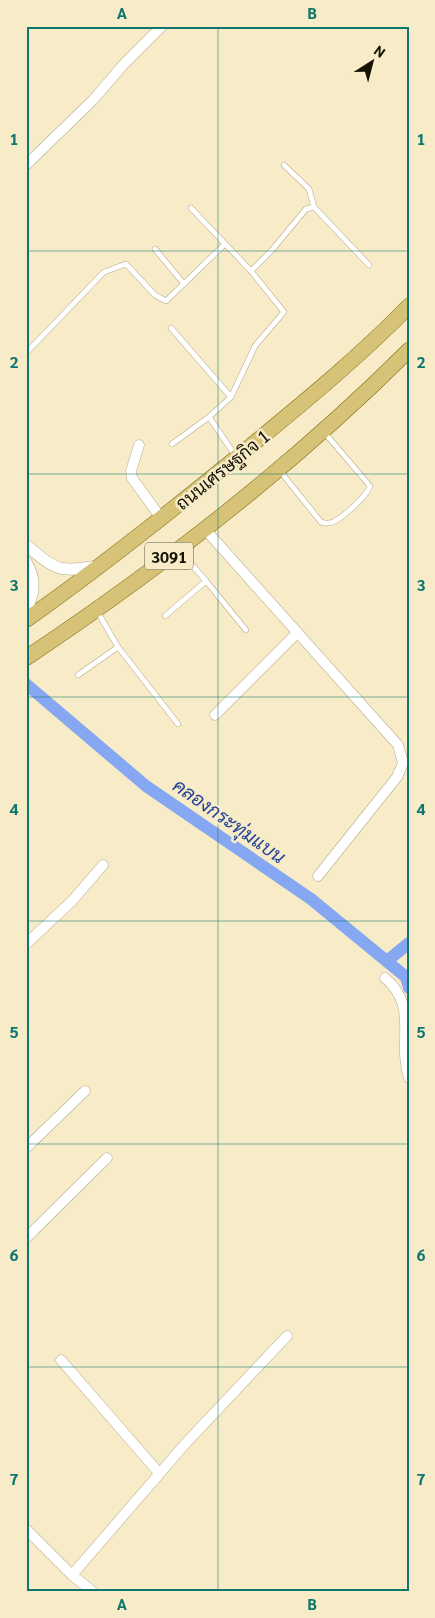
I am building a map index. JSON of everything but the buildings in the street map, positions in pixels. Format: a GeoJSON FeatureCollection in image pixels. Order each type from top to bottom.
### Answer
{"type":"FeatureCollection","features":[{"type":"Feature","properties":{"kind":"main road","name":"ถนนเศรษฐกิจ 1"},"geometry":{"type":"LineString","coordinates":[[26,620],[99,566],[236,458],[373,342],[409,306]]}},
{"type":"Feature","properties":{"kind":"main road","name":"ถนนเศรษฐกิจ 1"},"geometry":{"type":"LineString","coordinates":[[26,658],[96,611],[178,549],[278,469],[324,431],[409,350]]}},
{"type":"Feature","properties":{"kind":"street"},"geometry":{"type":"LineString","coordinates":[[26,165],[93,100],[124,64],[162,26]]}},
{"type":"Feature","properties":{"kind":"street"},"geometry":{"type":"LineString","coordinates":[[139,445],[131,471],[132,478],[161,518]]}},
{"type":"Feature","properties":{"kind":"street"},"geometry":{"type":"LineString","coordinates":[[204,528],[398,745],[403,763],[398,777],[318,876]]}},
{"type":"Feature","properties":{"kind":"street"},"geometry":{"type":"LineString","coordinates":[[26,544],[44,562],[59,568],[74,571],[99,566]]}},
{"type":"Feature","properties":{"kind":"street"},"geometry":{"type":"LineString","coordinates":[[26,562],[35,580],[33,596],[26,612]]}},
{"type":"Feature","properties":{"kind":"street"},"geometry":{"type":"LineString","coordinates":[[215,715],[297,633]]}},
{"type":"Feature","properties":{"kind":"street"},"geometry":{"type":"LineString","coordinates":[[26,944],[72,902],[103,865]]}},
{"type":"Feature","properties":{"kind":"street"},"geometry":{"type":"LineString","coordinates":[[385,978],[402,996],[404,1003],[404,1063],[409,1078]]}},
{"type":"Feature","properties":{"kind":"street"},"geometry":{"type":"LineString","coordinates":[[26,1148],[85,1091]]}},
{"type":"Feature","properties":{"kind":"street"},"geometry":{"type":"LineString","coordinates":[[26,1238],[107,1158]]}},
{"type":"Feature","properties":{"kind":"street"},"geometry":{"type":"LineString","coordinates":[[72,1575],[159,1472],[287,1336]]}},
{"type":"Feature","properties":{"kind":"street"},"geometry":{"type":"LineString","coordinates":[[62,1360],[159,1472]]}},
{"type":"Feature","properties":{"kind":"street"},"geometry":{"type":"LineString","coordinates":[[26,1529],[72,1575],[93,1592]]}},
{"type":"Feature","properties":{"kind":"lane"},"geometry":{"type":"LineString","coordinates":[[284,165],[309,189],[314,207],[369,265]]}},
{"type":"Feature","properties":{"kind":"lane"},"geometry":{"type":"LineString","coordinates":[[251,271],[272,250],[306,209],[314,207]]}},
{"type":"Feature","properties":{"kind":"lane"},"geometry":{"type":"LineString","coordinates":[[172,444],[209,417],[231,397],[255,346],[284,312],[251,271],[192,208]]}},
{"type":"Feature","properties":{"kind":"lane"},"geometry":{"type":"LineString","coordinates":[[26,353],[104,272],[126,264],[155,295],[166,301],[225,244]]}},
{"type":"Feature","properties":{"kind":"lane"},"geometry":{"type":"LineString","coordinates":[[154,249],[184,284]]}},
{"type":"Feature","properties":{"kind":"lane"},"geometry":{"type":"LineString","coordinates":[[171,328],[231,397]]}},
{"type":"Feature","properties":{"kind":"lane"},"geometry":{"type":"LineString","coordinates":[[209,417],[236,458]]}},
{"type":"Feature","properties":{"kind":"lane"},"geometry":{"type":"LineString","coordinates":[[278,469],[321,522],[330,524],[336,520],[362,498],[370,486],[324,431]]}},
{"type":"Feature","properties":{"kind":"lane"},"geometry":{"type":"LineString","coordinates":[[178,549],[246,630]]}},
{"type":"Feature","properties":{"kind":"lane"},"geometry":{"type":"LineString","coordinates":[[165,616],[206,582]]}},
{"type":"Feature","properties":{"kind":"lane"},"geometry":{"type":"LineString","coordinates":[[96,611],[118,647],[178,724]]}},
{"type":"Feature","properties":{"kind":"lane"},"geometry":{"type":"LineString","coordinates":[[78,675],[118,647]]}},
{"type":"Feature","properties":{"kind":"waterway","name":"คลองกระทุ่มแบน"},"geometry":{"type":"LineString","coordinates":[[26,684],[146,786],[311,899],[406,977],[409,988]]}},
{"type":"Feature","properties":{"kind":"waterway"},"geometry":{"type":"LineString","coordinates":[[387,961],[409,943]]}}]}
